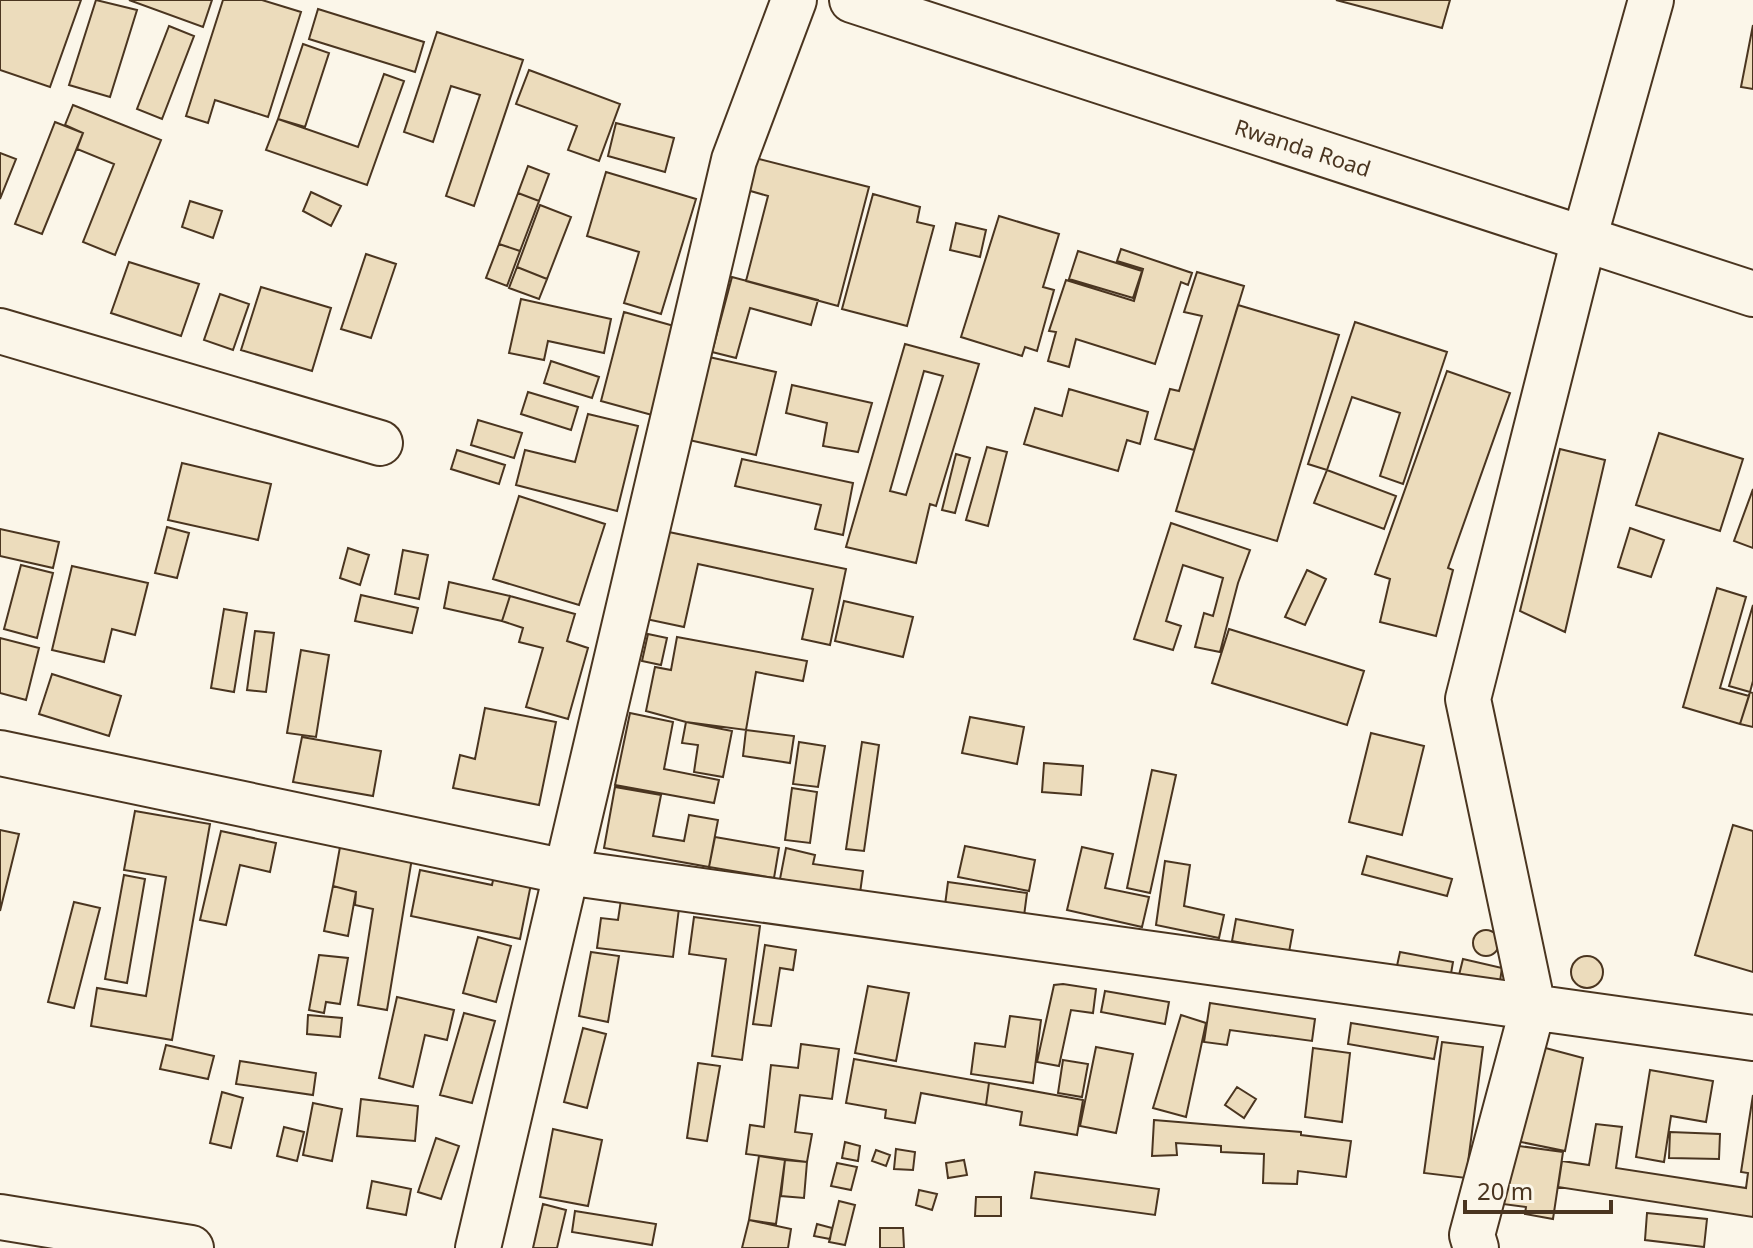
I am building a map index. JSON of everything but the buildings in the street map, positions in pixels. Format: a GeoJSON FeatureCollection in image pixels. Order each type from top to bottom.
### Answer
{"type":"FeatureCollection","features":[{"type":"Feature","properties":{"kind":"main road"},"geometry":{"type":"LineString","coordinates":[[478,1248],[734,160],[794,0]]}},
{"type":"Feature","properties":{"kind":"main road","name":"Rwanda Road"},"geometry":{"type":"LineString","coordinates":[[852,0],[1753,294]]}},
{"type":"Feature","properties":{"kind":"main road"},"geometry":{"type":"LineString","coordinates":[[1476,1248],[1472,1235],[1533,1007],[1468,699],[1584,239],[1651,0]]}},
{"type":"Feature","properties":{"kind":"main road"},"geometry":{"type":"LineString","coordinates":[[0,331],[380,443]]}},
{"type":"Feature","properties":{"kind":"main road"},"geometry":{"type":"LineString","coordinates":[[0,753],[566,872],[1753,1038]]}},
{"type":"Feature","properties":{"kind":"main road"},"geometry":{"type":"LineString","coordinates":[[0,1217],[191,1248]]}}]}
